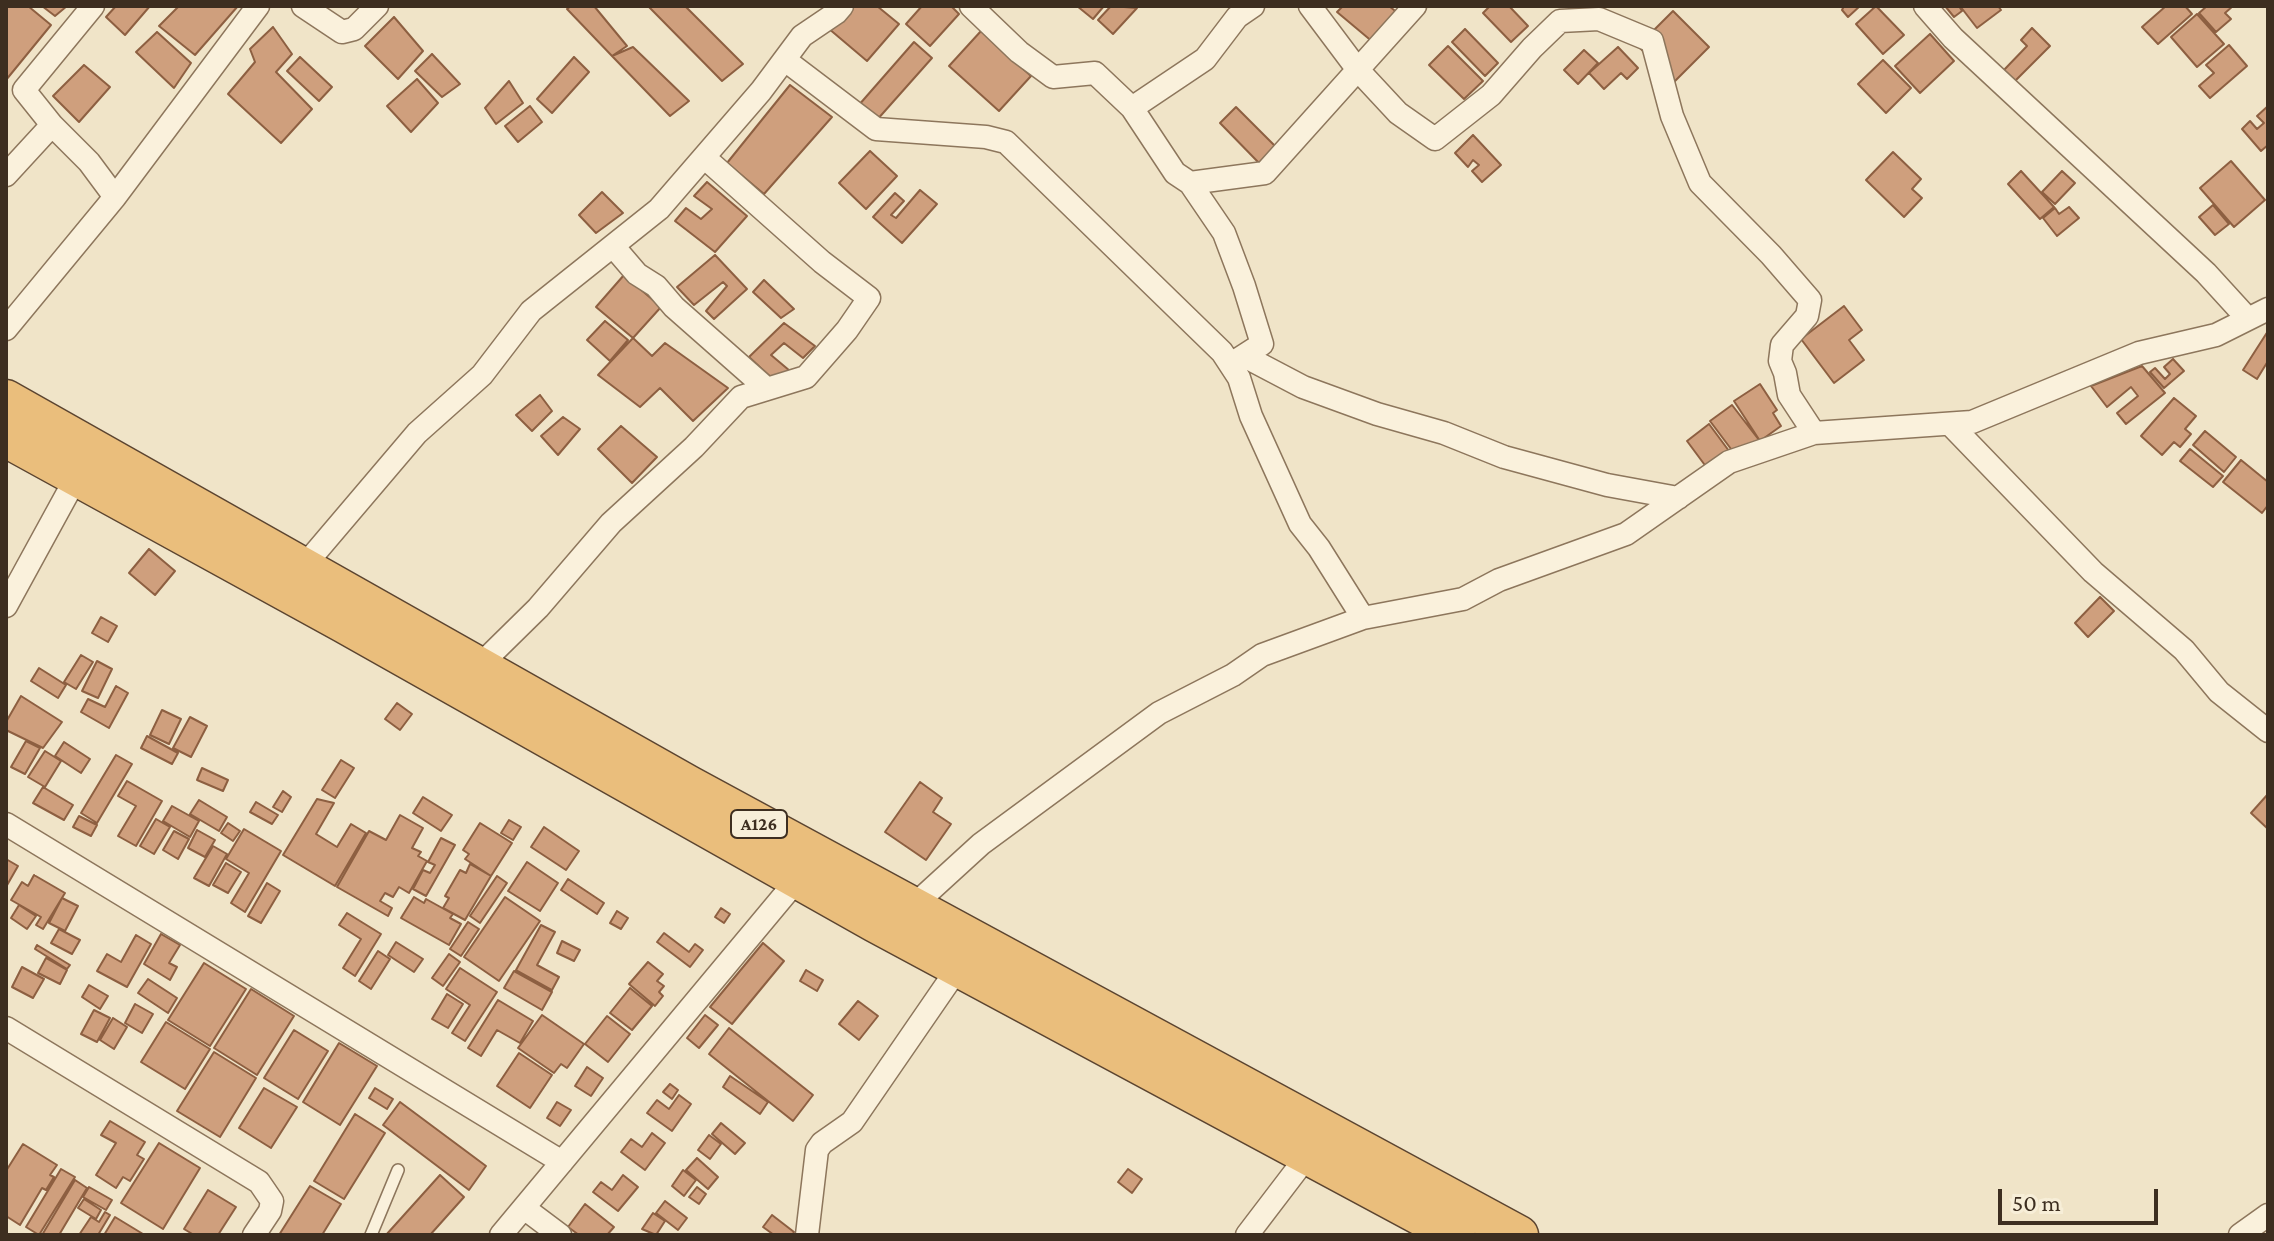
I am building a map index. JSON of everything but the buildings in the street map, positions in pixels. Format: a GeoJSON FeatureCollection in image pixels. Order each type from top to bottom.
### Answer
{"type":"FeatureCollection","features":[{"type":"Feature","properties":{"kind":"highway","name":"A126"},"geometry":{"type":"LineString","coordinates":[[6,399],[85,462],[343,623],[797,880],[1456,1235]]}},
{"type":"Feature","properties":{"kind":"highway","name":"A126"},"geometry":{"type":"LineString","coordinates":[[6,438],[85,462],[304,566],[689,785],[1519,1235]]}},
{"type":"Feature","properties":{"kind":"street"},"geometry":{"type":"LineString","coordinates":[[93,6],[24,90],[52,125],[89,162],[115,197]]}},
{"type":"Feature","properties":{"kind":"street"},"geometry":{"type":"LineString","coordinates":[[6,329],[115,197],[258,6]]}},
{"type":"Feature","properties":{"kind":"street"},"geometry":{"type":"LineString","coordinates":[[303,6],[342,32],[354,29],[377,6]]}},
{"type":"Feature","properties":{"kind":"street"},"geometry":{"type":"LineString","coordinates":[[304,566],[417,433],[482,375],[531,311],[659,209],[785,60],[817,15],[842,6]]}},
{"type":"Feature","properties":{"kind":"street"},"geometry":{"type":"LineString","coordinates":[[971,6],[1019,52],[1053,77],[1095,73],[1132,108],[1175,173],[1190,183],[1224,233],[1262,344],[1237,360]]}},
{"type":"Feature","properties":{"kind":"street"},"geometry":{"type":"LineString","coordinates":[[1132,108],[1205,59],[1237,17],[1253,6]]}},
{"type":"Feature","properties":{"kind":"street"},"geometry":{"type":"LineString","coordinates":[[1310,6],[1358,70],[1398,113],[1435,139],[1491,95],[1563,14],[1599,19],[1652,41],[1672,116],[1700,183],[1771,255],[1810,300],[1807,316],[1782,345],[1780,361],[1789,395],[1814,433]]}},
{"type":"Feature","properties":{"kind":"street"},"geometry":{"type":"LineString","coordinates":[[1190,183],[1265,173],[1415,6]]}},
{"type":"Feature","properties":{"kind":"street"},"geometry":{"type":"LineString","coordinates":[[912,907],[981,844],[1159,713],[1233,675],[1262,655],[1363,618],[1463,599],[1499,580],[1626,534],[1729,462],[1814,433],[1972,422],[2139,353],[2216,335],[2258,314],[2206,273],[1953,38],[1925,6]]}},
{"type":"Feature","properties":{"kind":"street"},"geometry":{"type":"LineString","coordinates":[[785,60],[876,129],[986,137],[1006,142],[1222,352],[1237,360],[1377,414],[1444,433],[1504,457],[1607,485],[1678,498]]}},
{"type":"Feature","properties":{"kind":"street"},"geometry":{"type":"LineString","coordinates":[[6,175],[52,125]]}},
{"type":"Feature","properties":{"kind":"street"},"geometry":{"type":"LineString","coordinates":[[479,666],[538,608],[611,523],[694,447],[741,397],[806,377],[847,330],[869,298],[822,262],[705,158]]}},
{"type":"Feature","properties":{"kind":"street"},"geometry":{"type":"LineString","coordinates":[[613,246],[637,274],[656,286],[674,307],[767,389]]}},
{"type":"Feature","properties":{"kind":"street"},"geometry":{"type":"LineString","coordinates":[[1237,360],[1239,378],[1251,416],[1300,524],[1319,548],[1363,618]]}},
{"type":"Feature","properties":{"kind":"street"},"geometry":{"type":"LineString","coordinates":[[1950,424],[2093,572],[2184,650],[2219,692],[2268,731]]}},
{"type":"Feature","properties":{"kind":"street"},"geometry":{"type":"LineString","coordinates":[[6,606],[85,462]]}},
{"type":"Feature","properties":{"kind":"street"},"geometry":{"type":"LineString","coordinates":[[6,824],[562,1162]]}},
{"type":"Feature","properties":{"kind":"street"},"geometry":{"type":"LineString","coordinates":[[501,1235],[797,880]]}},
{"type":"Feature","properties":{"kind":"street"},"geometry":{"type":"LineString","coordinates":[[807,1235],[817,1150],[852,1122],[958,968]]}},
{"type":"Feature","properties":{"kind":"street"},"geometry":{"type":"LineString","coordinates":[[6,1028],[259,1182],[272,1201],[270,1211],[254,1235]]}},
{"type":"Feature","properties":{"kind":"street"},"geometry":{"type":"LineString","coordinates":[[1247,1235],[1308,1155]]}},
{"type":"Feature","properties":{"kind":"street"},"geometry":{"type":"LineString","coordinates":[[524,1208],[560,1235]]}},
{"type":"Feature","properties":{"kind":"street"},"geometry":{"type":"LineString","coordinates":[[2240,1235],[2268,1215]]}},
{"type":"Feature","properties":{"kind":"lane"},"geometry":{"type":"LineString","coordinates":[[371,1235],[398,1170]]}}]}
